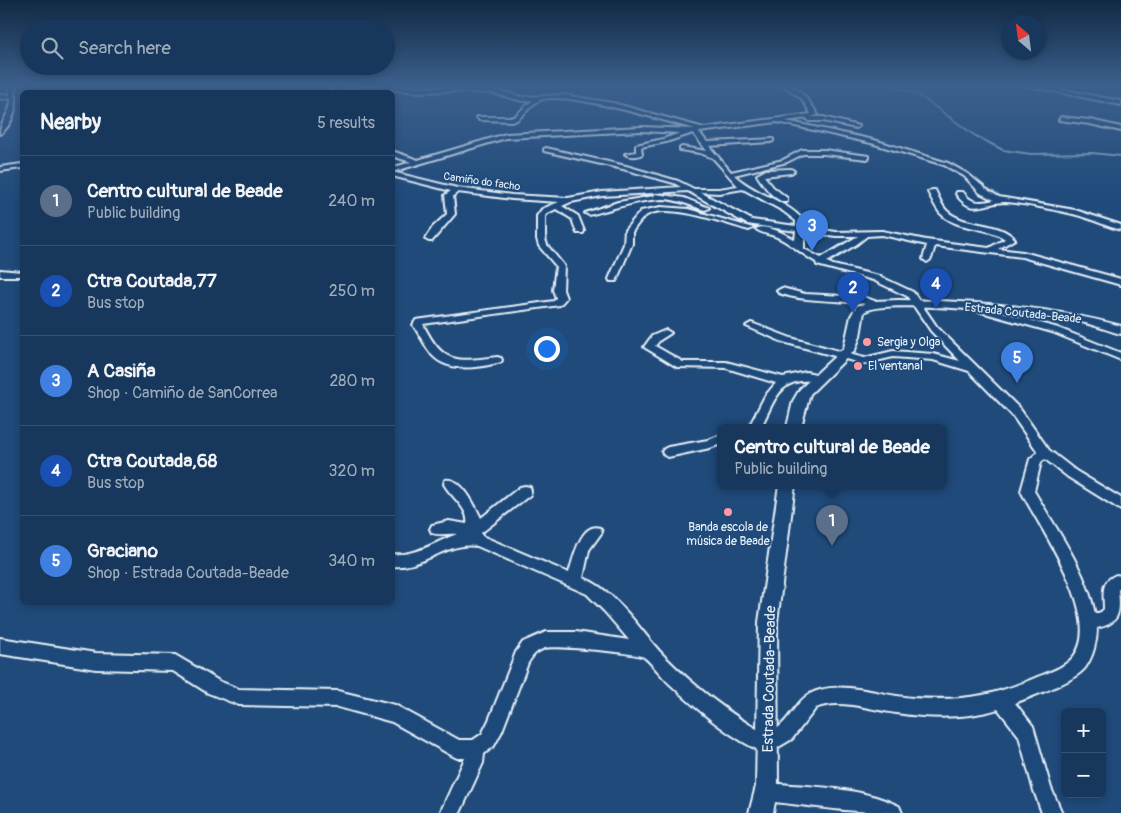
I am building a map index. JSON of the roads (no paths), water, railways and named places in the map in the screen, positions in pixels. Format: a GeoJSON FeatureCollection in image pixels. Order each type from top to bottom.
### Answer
{"type":"FeatureCollection","features":[{"type":"Feature","properties":{"kind":"street"},"geometry":{"type":"LineString","coordinates":[[677,123],[704,130]]}},
{"type":"Feature","properties":{"kind":"street"},"geometry":{"type":"LineString","coordinates":[[628,154],[638,154],[638,146],[664,141],[691,132],[763,123]]}},
{"type":"Feature","properties":{"kind":"street"},"geometry":{"type":"LineString","coordinates":[[788,123],[872,141],[946,164],[966,175],[983,191],[1003,200],[1075,212],[1121,228]]}},
{"type":"Feature","properties":{"kind":"street"},"geometry":{"type":"LineString","coordinates":[[843,123],[856,126]]}},
{"type":"Feature","properties":{"kind":"street"},"geometry":{"type":"LineString","coordinates":[[1087,123],[1120,128]]}},
{"type":"Feature","properties":{"kind":"street"},"geometry":{"type":"LineString","coordinates":[[1120,128],[1109,133],[1121,136]]}},
{"type":"Feature","properties":{"kind":"street"},"geometry":{"type":"LineString","coordinates":[[395,169],[506,136],[641,129],[691,132],[705,144],[743,187],[782,205],[800,224]]}},
{"type":"Feature","properties":{"kind":"street"},"geometry":{"type":"LineString","coordinates":[[705,144],[771,140]]}},
{"type":"Feature","properties":{"kind":"street"},"geometry":{"type":"LineString","coordinates":[[682,149],[701,151],[715,157]]}},
{"type":"Feature","properties":{"kind":"street"},"geometry":{"type":"LineString","coordinates":[[546,150],[624,167],[676,182],[742,219]]}},
{"type":"Feature","properties":{"kind":"street"},"geometry":{"type":"LineString","coordinates":[[730,174],[785,161],[802,152],[824,152],[867,157]]}},
{"type":"Feature","properties":{"kind":"street"},"geometry":{"type":"LineString","coordinates":[[395,155],[420,162]]}},
{"type":"Feature","properties":{"kind":"street"},"geometry":{"type":"LineString","coordinates":[[0,169],[20,166]]}},
{"type":"Feature","properties":{"kind":"street"},"geometry":{"type":"LineString","coordinates":[[791,171],[762,173],[760,175],[770,189],[802,216],[799,246]]}},
{"type":"Feature","properties":{"kind":"street","name":"Camiño do facho"},"geometry":{"type":"LineString","coordinates":[[395,175],[457,190],[512,197],[569,200]]}},
{"type":"Feature","properties":{"kind":"street"},"geometry":{"type":"LineString","coordinates":[[497,360],[457,364],[444,359],[436,353],[434,346],[418,325],[419,322],[557,303],[561,298],[558,290],[560,266],[543,246],[541,239],[541,216],[545,211],[569,200],[602,194],[690,190],[719,191],[743,187]]}},
{"type":"Feature","properties":{"kind":"street"},"geometry":{"type":"LineString","coordinates":[[754,193],[770,189]]}},
{"type":"Feature","properties":{"kind":"street"},"geometry":{"type":"LineString","coordinates":[[429,239],[451,214],[449,195],[457,190]]}},
{"type":"Feature","properties":{"kind":"street"},"geometry":{"type":"LineString","coordinates":[[644,192],[681,200],[763,230]]}},
{"type":"Feature","properties":{"kind":"street"},"geometry":{"type":"LineString","coordinates":[[932,192],[946,214],[974,226],[998,231],[1011,239],[988,251]]}},
{"type":"Feature","properties":{"kind":"street"},"geometry":{"type":"LineString","coordinates":[[960,194],[969,203],[978,206],[1003,200]]}},
{"type":"Feature","properties":{"kind":"street"},"geometry":{"type":"LineString","coordinates":[[589,213],[618,204],[664,197]]}},
{"type":"Feature","properties":{"kind":"street"},"geometry":{"type":"LineString","coordinates":[[557,206],[575,218],[580,231]]}},
{"type":"Feature","properties":{"kind":"street"},"geometry":{"type":"LineString","coordinates":[[613,279],[628,244],[628,232],[644,213],[672,208],[688,210],[780,235],[830,268],[876,278],[903,289],[910,294],[920,312],[934,328],[1016,412],[1045,453],[1072,474],[1121,505]]}},
{"type":"Feature","properties":{"kind":"street"},"geometry":{"type":"LineString","coordinates":[[716,212],[750,222],[800,224],[836,234],[888,234],[932,243],[1023,255],[1121,282]]}},
{"type":"Feature","properties":{"kind":"street"},"geometry":{"type":"LineString","coordinates":[[820,263],[831,254],[856,243],[865,233]]}},
{"type":"Feature","properties":{"kind":"street"},"geometry":{"type":"LineString","coordinates":[[927,259],[932,243]]}},
{"type":"Feature","properties":{"kind":"street"},"geometry":{"type":"LineString","coordinates":[[0,273],[20,274]]}},
{"type":"Feature","properties":{"kind":"street"},"geometry":{"type":"LineString","coordinates":[[782,291],[808,298],[866,300],[875,303]]}},
{"type":"Feature","properties":{"kind":"street","name":"Estrada Coutada-Beade"},"geometry":{"type":"LineString","coordinates":[[875,303],[916,302],[1079,318],[1121,330]]}},
{"type":"Feature","properties":{"kind":"street"},"geometry":{"type":"LineString","coordinates":[[795,424],[799,400],[817,378],[844,356],[855,340],[858,310],[875,303]]}},
{"type":"Feature","properties":{"kind":"street"},"geometry":{"type":"LineString","coordinates":[[978,308],[1055,330],[1121,357]]}},
{"type":"Feature","properties":{"kind":"street"},"geometry":{"type":"LineString","coordinates":[[751,326],[787,340],[864,361],[893,354],[933,357],[973,369]]}},
{"type":"Feature","properties":{"kind":"street"},"geometry":{"type":"LineString","coordinates":[[666,333],[656,338],[648,347],[676,364],[726,365],[783,381],[806,376],[817,378]]}},
{"type":"Feature","properties":{"kind":"street"},"geometry":{"type":"LineString","coordinates":[[757,424],[771,396],[783,381]]}},
{"type":"Feature","properties":{"kind":"street"},"geometry":{"type":"LineString","coordinates":[[668,452],[710,444],[717,441]]}},
{"type":"Feature","properties":{"kind":"street"},"geometry":{"type":"LineString","coordinates":[[437,529],[449,527],[475,535],[552,573],[575,579],[597,594],[648,650],[716,713],[767,745],[786,733],[810,702],[824,697],[852,698],[889,705],[927,708],[978,705],[1002,700],[1075,667],[1088,643],[1090,622],[1083,599],[1059,545],[1027,492],[1036,459],[1045,453]]}},
{"type":"Feature","properties":{"kind":"street"},"geometry":{"type":"LineString","coordinates":[[450,484],[464,499],[475,520],[475,535]]}},
{"type":"Feature","properties":{"kind":"street","name":"Estrada Coutada-Beade"},"geometry":{"type":"LineString","coordinates":[[763,807],[767,745],[768,622],[786,489]]}},
{"type":"Feature","properties":{"kind":"street"},"geometry":{"type":"LineString","coordinates":[[395,561],[403,562],[418,558],[459,539],[475,535],[525,491]]}},
{"type":"Feature","properties":{"kind":"street"},"geometry":{"type":"LineString","coordinates":[[575,579],[583,548],[595,532]]}},
{"type":"Feature","properties":{"kind":"street"},"geometry":{"type":"LineString","coordinates":[[1090,622],[1105,618],[1112,612],[1111,586],[1116,582],[1121,583]]}},
{"type":"Feature","properties":{"kind":"street"},"geometry":{"type":"LineString","coordinates":[[0,646],[96,661],[175,663],[214,688],[239,697],[338,699],[395,714],[457,749],[475,749],[488,740],[496,726],[522,658],[529,647],[546,640],[576,640],[648,650]]}},
{"type":"Feature","properties":{"kind":"street"},"geometry":{"type":"LineString","coordinates":[[1002,700],[1028,732],[1042,788],[1052,813]]}},
{"type":"Feature","properties":{"kind":"street"},"geometry":{"type":"LineString","coordinates":[[450,813],[474,763],[475,749]]}},
{"type":"Feature","properties":{"kind":"street"},"geometry":{"type":"LineString","coordinates":[[763,807],[858,802],[883,807],[892,813]]}},
{"type":"Feature","properties":{"kind":"waterway"},"geometry":{"type":"LineString","coordinates":[[957,123],[974,135],[1003,150],[1031,154],[1092,153],[1121,156]]}},
{"type":"Feature","properties":{"kind":"place","name":"A Casiña"},"geometry":{"type":"Point","coordinates":[812,251]}},
{"type":"Feature","properties":{"kind":"place","name":"Ctra Coutada,68"},"geometry":{"type":"Point","coordinates":[936,309]}},
{"type":"Feature","properties":{"kind":"place","name":"Ctra Coutada,77"},"geometry":{"type":"Point","coordinates":[853,313]}},
{"type":"Feature","properties":{"kind":"place","name":"Sergia y Olga"},"geometry":{"type":"Point","coordinates":[867,342]}},
{"type":"Feature","properties":{"kind":"place","name":"El ventanal"},"geometry":{"type":"Point","coordinates":[858,366]}},
{"type":"Feature","properties":{"kind":"place","name":"Graciano"},"geometry":{"type":"Point","coordinates":[1017,383]}},
{"type":"Feature","properties":{"kind":"place","name":"Banda escola de música de Beade"},"geometry":{"type":"Point","coordinates":[728,512]}},
{"type":"Feature","properties":{"kind":"place","name":"Centro cultural de Beade"},"geometry":{"type":"Point","coordinates":[832,546]}}]}
